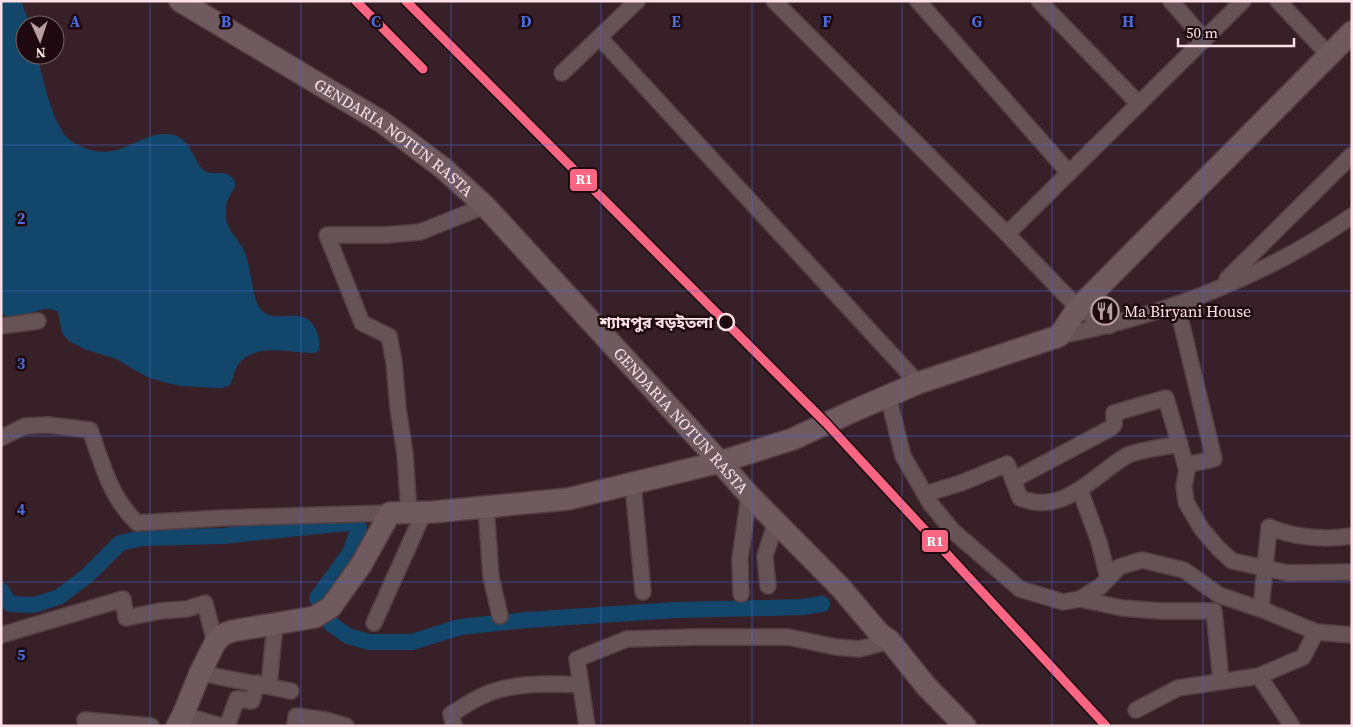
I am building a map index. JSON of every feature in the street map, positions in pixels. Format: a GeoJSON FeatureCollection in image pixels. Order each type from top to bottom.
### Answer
{"type":"FeatureCollection","features":[{"type":"Feature","properties":{"kind":"main road","name":"GENDARIA NOTUN RASTA"},"geometry":{"type":"LineString","coordinates":[[180,1],[382,122],[443,168],[485,206],[749,495],[840,587],[879,633],[890,641],[926,686],[965,726]]}},
{"type":"Feature","properties":{"kind":"main road"},"geometry":{"type":"LineString","coordinates":[[180,720],[200,673],[215,643],[222,635],[232,631],[323,612],[361,565],[408,513],[568,499],[720,462],[793,439],[918,383],[1059,336],[1078,308],[1352,32]]}},
{"type":"Feature","properties":{"kind":"street"},"geometry":{"type":"LineString","coordinates":[[562,73],[637,1]]}},
{"type":"Feature","properties":{"kind":"street"},"geometry":{"type":"LineString","coordinates":[[774,1],[1007,234],[1078,308],[1110,326]]}},
{"type":"Feature","properties":{"kind":"street"},"geometry":{"type":"LineString","coordinates":[[918,1],[1069,173]]}},
{"type":"Feature","properties":{"kind":"street"},"geometry":{"type":"LineString","coordinates":[[1039,1],[1139,104]]}},
{"type":"Feature","properties":{"kind":"street"},"geometry":{"type":"LineString","coordinates":[[1171,1],[1204,39]]}},
{"type":"Feature","properties":{"kind":"street"},"geometry":{"type":"LineString","coordinates":[[1007,234],[1243,1]]}},
{"type":"Feature","properties":{"kind":"street"},"geometry":{"type":"LineString","coordinates":[[1278,1],[1329,55]]}},
{"type":"Feature","properties":{"kind":"street"},"geometry":{"type":"LineString","coordinates":[[600,38],[918,383]]}},
{"type":"Feature","properties":{"kind":"street"},"geometry":{"type":"LineString","coordinates":[[1218,288],[1352,155]]}},
{"type":"Feature","properties":{"kind":"street"},"geometry":{"type":"LineString","coordinates":[[374,623],[408,513],[405,454],[394,362],[389,336],[362,323],[327,234],[386,235],[420,232],[485,206]]}},
{"type":"Feature","properties":{"kind":"street"},"geometry":{"type":"LineString","coordinates":[[1059,336],[1110,326],[1218,288],[1268,265],[1326,234],[1352,216]]}},
{"type":"Feature","properties":{"kind":"street"},"geometry":{"type":"LineString","coordinates":[[1177,304],[1214,459],[1186,465]]}},
{"type":"Feature","properties":{"kind":"street"},"geometry":{"type":"LineString","coordinates":[[1,326],[38,321]]}},
{"type":"Feature","properties":{"kind":"street"},"geometry":{"type":"LineString","coordinates":[[888,396],[904,456],[925,494],[953,531],[1020,589],[1063,602],[1080,599],[1101,586],[1118,567],[1142,560],[1184,570],[1219,595],[1261,609],[1316,632],[1352,635]]}},
{"type":"Feature","properties":{"kind":"street"},"geometry":{"type":"LineString","coordinates":[[1012,480],[1111,428],[1114,425],[1114,413],[1166,398],[1187,470],[1184,486],[1186,502],[1201,528],[1232,561],[1288,573],[1352,572]]}},
{"type":"Feature","properties":{"kind":"street"},"geometry":{"type":"LineString","coordinates":[[1,438],[25,426],[48,425],[90,430],[104,472],[118,500],[128,515],[137,523],[221,518],[408,513]]}},
{"type":"Feature","properties":{"kind":"street"},"geometry":{"type":"LineString","coordinates":[[925,494],[1008,464],[1012,480],[1020,498],[1033,504],[1057,501],[1087,486],[1128,455],[1180,444]]}},
{"type":"Feature","properties":{"kind":"street"},"geometry":{"type":"LineString","coordinates":[[633,484],[642,592]]}},
{"type":"Feature","properties":{"kind":"street"},"geometry":{"type":"LineString","coordinates":[[1080,490],[1099,542],[1108,578]]}},
{"type":"Feature","properties":{"kind":"street"},"geometry":{"type":"LineString","coordinates":[[741,594],[740,559],[749,495]]}},
{"type":"Feature","properties":{"kind":"street"},"geometry":{"type":"LineString","coordinates":[[486,507],[491,577],[500,616]]}},
{"type":"Feature","properties":{"kind":"street"},"geometry":{"type":"LineString","coordinates":[[768,586],[765,556],[776,522]]}},
{"type":"Feature","properties":{"kind":"street"},"geometry":{"type":"LineString","coordinates":[[1261,609],[1269,527],[1284,533],[1306,537],[1331,539],[1352,536]]}},
{"type":"Feature","properties":{"kind":"street"},"geometry":{"type":"LineString","coordinates":[[1,635],[123,599],[126,618],[160,611],[187,609],[205,603],[215,643]]}},
{"type":"Feature","properties":{"kind":"street"},"geometry":{"type":"LineString","coordinates":[[1080,599],[1122,608],[1151,611],[1214,611],[1221,681]]}},
{"type":"Feature","properties":{"kind":"street"},"geometry":{"type":"LineString","coordinates":[[227,726],[237,699],[252,702],[263,684],[275,623]]}},
{"type":"Feature","properties":{"kind":"street"},"geometry":{"type":"LineString","coordinates":[[1136,710],[1178,688],[1259,676],[1303,657],[1316,632]]}},
{"type":"Feature","properties":{"kind":"street"},"geometry":{"type":"LineString","coordinates":[[587,726],[577,658],[627,639],[788,637],[859,649],[890,641]]}},
{"type":"Feature","properties":{"kind":"street"},"geometry":{"type":"LineString","coordinates":[[200,673],[291,691]]}},
{"type":"Feature","properties":{"kind":"street"},"geometry":{"type":"LineString","coordinates":[[1259,676],[1292,726]]}},
{"type":"Feature","properties":{"kind":"street"},"geometry":{"type":"LineString","coordinates":[[454,726],[451,714],[478,697],[500,690],[557,684],[581,686]]}},
{"type":"Feature","properties":{"kind":"street"},"geometry":{"type":"LineString","coordinates":[[295,726],[296,716],[325,720],[346,726]]}},
{"type":"Feature","properties":{"kind":"street"},"geometry":{"type":"LineString","coordinates":[[85,720],[152,726]]}},
{"type":"Feature","properties":{"kind":"street"},"geometry":{"type":"LineString","coordinates":[[180,720],[221,726]]}},
{"type":"Feature","properties":{"kind":"water"},"geometry":{"type":"Polygon","coordinates":[[[1,1],[21,1],[26,15],[15,15],[15,65],[40,65],[55,117],[59,127],[68,139],[79,146],[106,152],[119,149],[154,135],[169,134],[177,136],[187,144],[205,171],[224,173],[233,179],[235,185],[228,198],[227,222],[245,253],[259,307],[265,313],[272,316],[303,317],[309,321],[317,333],[319,350],[315,353],[261,351],[245,358],[238,365],[229,386],[220,388],[181,386],[147,377],[116,359],[84,349],[69,341],[62,333],[58,312],[51,309],[14,317],[7,316],[1,312],[1,1]]]}},
{"type":"Feature","properties":{"kind":"waterway"},"geometry":{"type":"LineString","coordinates":[[1,590],[10,604],[34,605],[59,597],[88,575],[120,543],[142,538],[223,536],[356,522],[359,527],[350,553],[317,598],[331,624],[348,636],[369,642],[412,642],[460,627],[527,620],[675,610],[803,607],[822,604]]}},
{"type":"Feature","properties":{"kind":"transit line","name":"R1"},"geometry":{"type":"LineString","coordinates":[[356,1],[423,69]]}},
{"type":"Feature","properties":{"kind":"transit line","name":"R1"},"geometry":{"type":"LineString","coordinates":[[406,1],[826,423],[1106,726]]}},
{"type":"Feature","properties":{"kind":"place","name":"Ma Biryani House"},"geometry":{"type":"Point","coordinates":[1105,311]}},
{"type":"Feature","properties":{"kind":"place","name":"শ্যামপুর বড়ইতলা"},"geometry":{"type":"Point","coordinates":[726,322]}}]}
